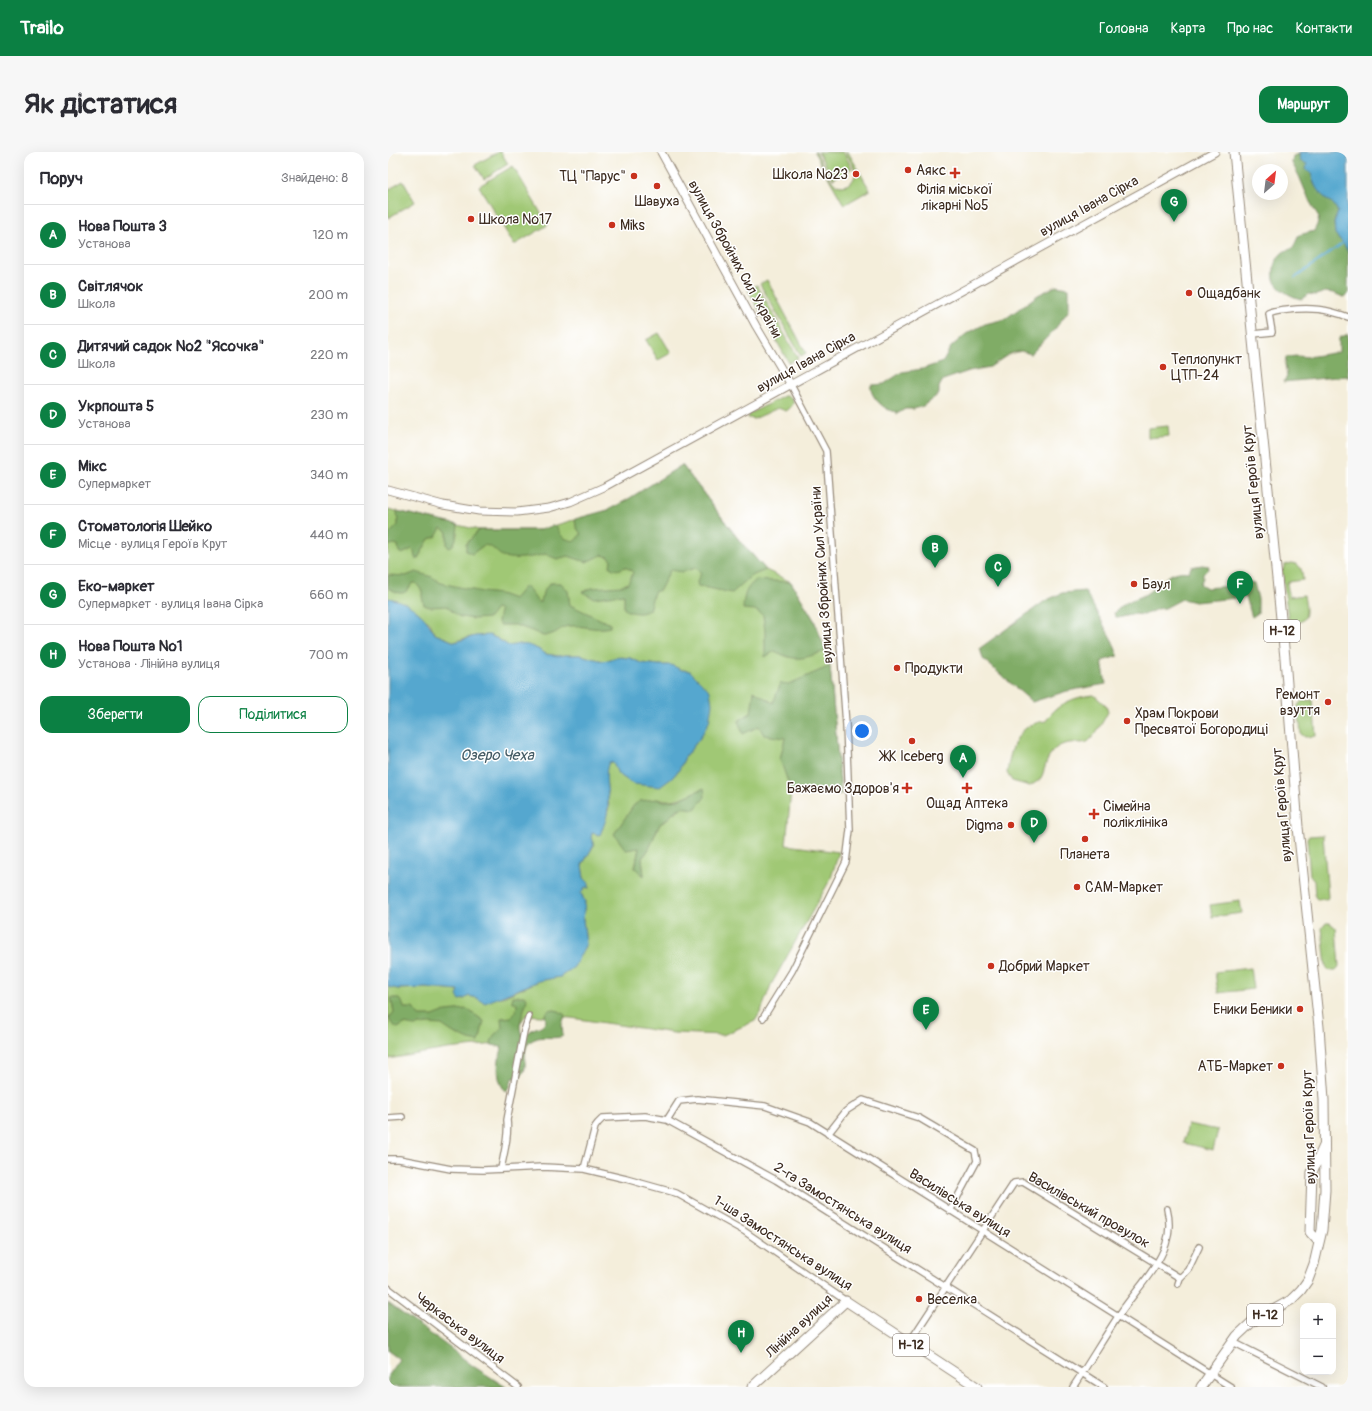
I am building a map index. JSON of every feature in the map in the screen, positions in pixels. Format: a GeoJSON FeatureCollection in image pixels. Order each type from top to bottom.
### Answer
{"type":"FeatureCollection","features":[{"type":"Feature","properties":{"kind":"main road","name":"вулиця Героїв Крут"},"geometry":{"type":"LineString","coordinates":[[1234,152],[1285,658],[1298,827],[1319,1027],[1325,1143],[1325,1190],[1322,1230],[1318,1241]]}},
{"type":"Feature","properties":{"kind":"main road"},"geometry":{"type":"LineString","coordinates":[[1318,1241],[1310,1232],[1312,1172],[1325,1143]]}},
{"type":"Feature","properties":{"kind":"main road","name":"Н-12"},"geometry":{"type":"LineString","coordinates":[[1201,1387],[1233,1342],[1252,1322],[1291,1300],[1301,1290],[1308,1280],[1314,1264],[1318,1241]]}},
{"type":"Feature","properties":{"kind":"main road","name":"1-ша Замостянська вулиця"},"geometry":{"type":"LineString","coordinates":[[846,1301],[977,1387]]}},
{"type":"Feature","properties":{"kind":"main road","name":"Лінійна вулиця"},"geometry":{"type":"LineString","coordinates":[[752,1387],[846,1301]]}},
{"type":"Feature","properties":{"kind":"street","name":"вулиця Збройних Сил України"},"geometry":{"type":"LineString","coordinates":[[662,152],[756,326],[791,385],[826,451],[846,725],[850,830],[846,862],[792,971],[763,1018]]}},
{"type":"Feature","properties":{"kind":"street","name":"вулиця Івана Сірка"},"geometry":{"type":"LineString","coordinates":[[388,490],[442,505],[479,511],[517,512],[549,508],[570,502],[604,488],[1215,152]]}},
{"type":"Feature","properties":{"kind":"street"},"geometry":{"type":"LineString","coordinates":[[1253,334],[1272,332],[1269,314],[1274,311],[1306,308],[1333,311],[1348,317]]}},
{"type":"Feature","properties":{"kind":"street"},"geometry":{"type":"LineString","coordinates":[[501,1169],[508,1131],[508,1113],[524,1031],[529,1016]]}},
{"type":"Feature","properties":{"kind":"street","name":"Василівська вулиця"},"geometry":{"type":"LineString","coordinates":[[667,1120],[679,1101],[697,1098],[765,1106],[810,1122],[982,1231],[1119,1315],[1231,1387]]}},
{"type":"Feature","properties":{"kind":"street"},"geometry":{"type":"LineString","coordinates":[[828,1134],[846,1111],[863,1100],[919,1118],[975,1152],[977,1161],[950,1211]]}},
{"type":"Feature","properties":{"kind":"street","name":"2-га Замостянська вулиця"},"geometry":{"type":"LineString","coordinates":[[584,1169],[595,1127],[603,1118],[645,1116],[667,1120],[776,1180],[1104,1387]]}},
{"type":"Feature","properties":{"kind":"street"},"geometry":{"type":"LineString","coordinates":[[388,1118],[402,1117]]}},
{"type":"Feature","properties":{"kind":"street","name":"1-ша Замостянська вулиця"},"geometry":{"type":"LineString","coordinates":[[388,1159],[399,1159],[451,1169],[483,1170],[543,1167],[584,1169],[676,1193],[744,1231],[846,1301]]}},
{"type":"Feature","properties":{"kind":"street","name":"Василівський провулок"},"geometry":{"type":"LineString","coordinates":[[909,1343],[1014,1183],[1023,1182],[1180,1278]]}},
{"type":"Feature","properties":{"kind":"street"},"geometry":{"type":"LineString","coordinates":[[1073,1387],[1136,1290],[1158,1264],[1166,1244],[1170,1225],[1167,1208]]}},
{"type":"Feature","properties":{"kind":"street"},"geometry":{"type":"LineString","coordinates":[[1178,1284],[1180,1278],[1188,1270],[1199,1247]]}},
{"type":"Feature","properties":{"kind":"street","name":"Черкаська вулиця"},"geometry":{"type":"LineString","coordinates":[[388,1288],[518,1387]]}},
{"type":"Feature","properties":{"kind":"street"},"geometry":{"type":"LineString","coordinates":[[1233,1342],[1322,1387]]}},
{"type":"Feature","properties":{"kind":"green space"},"geometry":{"type":"Polygon","coordinates":[[[498,152],[501,152],[508,164],[484,179],[475,165],[498,152]]]}},
{"type":"Feature","properties":{"kind":"green space"},"geometry":{"type":"Polygon","coordinates":[[[814,152],[816,152],[833,182],[836,185],[844,186],[854,179],[855,175],[853,166],[845,152],[848,152],[870,190],[844,205],[814,152]]]}},
{"type":"Feature","properties":{"kind":"green space"},"geometry":{"type":"Polygon","coordinates":[[[818,152],[843,152],[852,168],[833,179],[818,152]]]}},
{"type":"Feature","properties":{"kind":"green space"},"geometry":{"type":"Polygon","coordinates":[[[1299,154],[1300,161],[1307,163],[1314,184],[1322,195],[1334,203],[1338,212],[1334,222],[1335,234],[1343,243],[1348,252],[1348,293],[1343,297],[1334,293],[1325,292],[1316,295],[1309,294],[1301,299],[1289,294],[1275,283],[1274,269],[1276,261],[1280,255],[1293,248],[1299,235],[1314,231],[1319,217],[1310,202],[1292,163],[1293,156],[1299,154]]]}},
{"type":"Feature","properties":{"kind":"green space"},"geometry":{"type":"Polygon","coordinates":[[[513,166],[548,225],[514,245],[479,186],[513,166]]]}},
{"type":"Feature","properties":{"kind":"green space"},"geometry":{"type":"Polygon","coordinates":[[[403,181],[415,202],[388,218],[388,190],[403,181]]]}},
{"type":"Feature","properties":{"kind":"green space"},"geometry":{"type":"Polygon","coordinates":[[[767,280],[806,353],[801,356],[760,284],[767,280]]]}},
{"type":"Feature","properties":{"kind":"green space"},"geometry":{"type":"Polygon","coordinates":[[[757,285],[798,358],[789,363],[748,290],[757,285]]]}},
{"type":"Feature","properties":{"kind":"green space"},"geometry":{"type":"Polygon","coordinates":[[[1056,286],[1069,288],[1069,310],[1055,329],[1031,354],[1021,351],[1009,354],[990,367],[969,371],[943,380],[939,387],[939,394],[923,406],[914,409],[905,409],[897,414],[897,412],[884,407],[873,395],[871,385],[884,384],[902,372],[922,369],[943,362],[951,347],[966,334],[985,324],[1005,319],[1038,295],[1056,286]]]}},
{"type":"Feature","properties":{"kind":"green space"},"geometry":{"type":"Polygon","coordinates":[[[659,333],[671,353],[658,360],[646,340],[659,333]]]}},
{"type":"Feature","properties":{"kind":"green space"},"geometry":{"type":"Polygon","coordinates":[[[1348,334],[1348,378],[1347,376],[1283,382],[1287,377],[1285,364],[1286,357],[1308,357],[1339,352],[1339,338],[1348,334]]]}},
{"type":"Feature","properties":{"kind":"green space"},"geometry":{"type":"Polygon","coordinates":[[[784,396],[788,396],[793,399],[793,404],[786,411],[778,408],[754,419],[748,418],[749,414],[784,396]]]}},
{"type":"Feature","properties":{"kind":"green space"},"geometry":{"type":"Polygon","coordinates":[[[1168,426],[1169,436],[1148,438],[1148,428],[1168,426]]]}},
{"type":"Feature","properties":{"kind":"green space"},"geometry":{"type":"Polygon","coordinates":[[[682,465],[739,540],[766,570],[791,582],[814,620],[830,666],[841,794],[791,791],[786,845],[839,852],[831,878],[771,985],[761,1011],[755,1021],[723,1035],[674,1033],[571,1018],[526,1015],[506,1043],[447,1049],[388,1059],[388,987],[398,989],[426,988],[459,991],[464,999],[469,996],[477,998],[503,997],[539,981],[560,977],[574,967],[586,944],[583,919],[585,902],[581,893],[585,887],[589,888],[589,883],[584,878],[582,865],[594,845],[591,838],[592,833],[600,835],[609,807],[605,769],[609,762],[614,763],[618,774],[633,784],[654,786],[672,778],[679,770],[685,757],[700,738],[699,681],[690,671],[682,670],[671,665],[641,663],[630,658],[617,657],[604,661],[581,655],[558,656],[546,654],[538,649],[519,644],[509,647],[495,637],[490,636],[472,637],[455,642],[435,634],[430,623],[397,600],[388,598],[388,509],[479,530],[539,530],[608,510],[626,501],[682,465]],[[703,789],[675,799],[656,799],[625,819],[615,834],[639,848],[635,868],[644,875],[642,858],[649,849],[658,828],[661,823],[666,821],[671,815],[703,789]]]}},
{"type":"Feature","properties":{"kind":"green space"},"geometry":{"type":"Polygon","coordinates":[[[682,465],[739,540],[766,570],[751,576],[732,593],[698,586],[697,582],[701,573],[696,568],[682,572],[670,570],[660,590],[654,592],[649,610],[643,613],[635,613],[625,610],[624,594],[594,598],[582,592],[592,588],[622,586],[628,583],[633,573],[631,570],[625,567],[618,570],[610,567],[611,559],[609,557],[602,555],[586,562],[568,556],[557,559],[545,554],[530,557],[511,558],[502,556],[492,548],[484,545],[472,554],[466,551],[466,544],[479,530],[539,530],[556,525],[562,537],[575,541],[581,534],[576,527],[575,519],[608,510],[682,465]]]}},
{"type":"Feature","properties":{"kind":"green space"},"geometry":{"type":"Polygon","coordinates":[[[397,511],[458,525],[454,544],[449,548],[447,545],[447,532],[441,528],[436,537],[429,539],[417,560],[412,549],[402,554],[399,552],[398,545],[394,544],[388,546],[388,535],[398,525],[397,511]]]}},
{"type":"Feature","properties":{"kind":"green space"},"geometry":{"type":"Polygon","coordinates":[[[1291,563],[1299,566],[1302,571],[1303,580],[1287,582],[1289,597],[1304,595],[1306,607],[1305,618],[1296,623],[1291,622],[1288,618],[1282,571],[1285,565],[1291,563]]]}},
{"type":"Feature","properties":{"kind":"green space"},"geometry":{"type":"Polygon","coordinates":[[[1202,565],[1209,566],[1203,574],[1200,584],[1207,588],[1229,586],[1243,581],[1254,583],[1258,599],[1258,613],[1252,617],[1246,597],[1195,602],[1182,599],[1165,608],[1157,609],[1144,615],[1135,614],[1118,618],[1115,616],[1114,613],[1123,605],[1146,594],[1170,575],[1189,572],[1191,567],[1202,565]]]}},
{"type":"Feature","properties":{"kind":"green space"},"geometry":{"type":"Polygon","coordinates":[[[416,572],[432,577],[441,583],[482,592],[500,594],[514,599],[525,586],[529,589],[538,602],[541,602],[543,592],[550,583],[561,583],[568,591],[570,605],[610,624],[610,627],[599,628],[567,626],[552,634],[543,636],[515,625],[500,625],[498,622],[500,611],[498,608],[489,618],[474,619],[461,617],[446,606],[431,607],[424,605],[422,591],[416,583],[412,583],[407,591],[402,593],[388,588],[388,575],[406,576],[416,572]]]}},
{"type":"Feature","properties":{"kind":"green space"},"geometry":{"type":"Polygon","coordinates":[[[756,580],[791,582],[814,620],[826,651],[811,656],[795,658],[775,651],[765,657],[765,631],[763,615],[755,610],[743,609],[744,600],[749,586],[756,580]]]}},
{"type":"Feature","properties":{"kind":"green space"},"geometry":{"type":"Polygon","coordinates":[[[1085,591],[1113,642],[1118,656],[1102,661],[1106,684],[1067,691],[1032,702],[983,659],[980,648],[1045,601],[1062,593],[1085,591]]]}},
{"type":"Feature","properties":{"kind":"green space"},"geometry":{"type":"Polygon","coordinates":[[[830,666],[841,794],[791,791],[780,759],[785,738],[764,735],[759,726],[743,734],[738,721],[751,713],[754,691],[773,703],[781,683],[789,684],[830,666]]]}},
{"type":"Feature","properties":{"kind":"green space"},"geometry":{"type":"Polygon","coordinates":[[[1094,695],[1106,706],[1108,712],[1090,740],[1083,743],[1069,743],[1062,745],[1052,751],[1041,779],[1030,786],[1012,781],[1007,773],[1013,746],[1022,732],[1036,723],[1046,721],[1055,710],[1066,702],[1080,697],[1094,695]]]}},
{"type":"Feature","properties":{"kind":"green space"},"geometry":{"type":"Polygon","coordinates":[[[1313,700],[1316,736],[1305,737],[1301,734],[1298,705],[1302,701],[1313,700]]]}},
{"type":"Feature","properties":{"kind":"green space"},"geometry":{"type":"Polygon","coordinates":[[[704,788],[705,797],[695,809],[678,809],[667,820],[661,823],[649,849],[642,858],[644,876],[635,868],[639,848],[626,850],[614,834],[634,805],[640,801],[656,799],[665,801],[678,800],[704,788]]]}},
{"type":"Feature","properties":{"kind":"green space"},"geometry":{"type":"Polygon","coordinates":[[[1323,835],[1328,897],[1327,899],[1317,899],[1315,897],[1314,881],[1310,876],[1307,839],[1309,836],[1323,835]]]}},
{"type":"Feature","properties":{"kind":"green space"},"geometry":{"type":"Polygon","coordinates":[[[1240,901],[1242,913],[1212,917],[1210,905],[1240,901]]]}},
{"type":"Feature","properties":{"kind":"green space"},"geometry":{"type":"Polygon","coordinates":[[[1326,923],[1330,923],[1336,928],[1339,966],[1336,971],[1330,970],[1326,967],[1322,928],[1326,923]]]}},
{"type":"Feature","properties":{"kind":"green space"},"geometry":{"type":"Polygon","coordinates":[[[1250,968],[1253,989],[1218,993],[1215,972],[1250,968]]]}},
{"type":"Feature","properties":{"kind":"green space"},"geometry":{"type":"Polygon","coordinates":[[[513,996],[524,996],[527,998],[520,1022],[523,1036],[544,1024],[546,1021],[545,1014],[550,1009],[559,1011],[565,1015],[562,1025],[563,1036],[556,1038],[542,1037],[531,1041],[528,1044],[526,1047],[524,1071],[520,1078],[512,1078],[510,1087],[506,1091],[501,1085],[498,1072],[499,1058],[502,1047],[492,1045],[491,1042],[494,1035],[502,1028],[501,1018],[512,1017],[516,1011],[517,1004],[512,1001],[513,996]]]}},
{"type":"Feature","properties":{"kind":"green space"},"geometry":{"type":"Polygon","coordinates":[[[391,998],[398,998],[403,1004],[404,1008],[413,1008],[419,1016],[433,1016],[446,1011],[467,1009],[484,1021],[479,1042],[469,1040],[452,1032],[442,1025],[428,1024],[414,1026],[404,1024],[398,1028],[392,1024],[389,1018],[394,1012],[391,998]]]}},
{"type":"Feature","properties":{"kind":"green space"},"geometry":{"type":"Polygon","coordinates":[[[1188,1124],[1218,1130],[1213,1150],[1184,1143],[1188,1124]]]}},
{"type":"Feature","properties":{"kind":"green space"},"geometry":{"type":"Polygon","coordinates":[[[388,1303],[473,1366],[506,1387],[388,1387],[388,1375],[399,1359],[388,1351],[388,1303]]]}},
{"type":"Feature","properties":{"kind":"water"},"geometry":{"type":"Polygon","coordinates":[[[1299,152],[1348,152],[1348,252],[1343,243],[1335,234],[1334,222],[1338,212],[1333,204],[1321,194],[1317,188],[1311,173],[1306,170],[1307,164],[1300,161],[1299,152]]]}},
{"type":"Feature","properties":{"kind":"water","name":"Озеро Чеха"},"geometry":{"type":"Polygon","coordinates":[[[388,598],[410,606],[422,615],[435,634],[455,642],[475,636],[489,635],[509,646],[519,644],[528,645],[546,654],[558,656],[581,655],[604,661],[617,657],[630,658],[641,663],[671,665],[682,670],[690,671],[710,691],[712,704],[709,722],[700,738],[685,757],[679,770],[672,778],[660,787],[633,784],[618,774],[613,763],[609,762],[606,772],[608,800],[607,817],[600,835],[592,833],[591,838],[594,845],[582,865],[584,878],[589,883],[589,888],[585,887],[581,893],[585,902],[583,919],[586,944],[574,967],[560,977],[539,981],[485,1003],[477,998],[469,996],[460,1000],[457,996],[459,991],[426,988],[398,989],[388,987],[388,598]]]}},
{"type":"Feature","properties":{"kind":"waterway"},"geometry":{"type":"LineString","coordinates":[[1295,278],[1343,243]]}},
{"type":"Feature","properties":{"kind":"place","name":"Аякс"},"geometry":{"type":"Point","coordinates":[908,170]}},
{"type":"Feature","properties":{"kind":"place","name":"Філія міської лікарні №5"},"geometry":{"type":"Point","coordinates":[955,173]}},
{"type":"Feature","properties":{"kind":"place","name":"Школа №23"},"geometry":{"type":"Point","coordinates":[856,174]}},
{"type":"Feature","properties":{"kind":"place","name":"ТЦ \"Парус\""},"geometry":{"type":"Point","coordinates":[634,176]}},
{"type":"Feature","properties":{"kind":"place","name":"Шавуха"},"geometry":{"type":"Point","coordinates":[657,186]}},
{"type":"Feature","properties":{"kind":"place","name":"Школа №17"},"geometry":{"type":"Point","coordinates":[471,219]}},
{"type":"Feature","properties":{"kind":"place","name":"Еко-маркет"},"geometry":{"type":"Point","coordinates":[1174,222]}},
{"type":"Feature","properties":{"kind":"place","name":"Miks"},"geometry":{"type":"Point","coordinates":[612,225]}},
{"type":"Feature","properties":{"kind":"place","name":"Ощадбанк"},"geometry":{"type":"Point","coordinates":[1189,293]}},
{"type":"Feature","properties":{"kind":"place","name":"Теплопункт ЦТП-24"},"geometry":{"type":"Point","coordinates":[1163,367]}},
{"type":"Feature","properties":{"kind":"place","name":"Світлячок"},"geometry":{"type":"Point","coordinates":[935,568]}},
{"type":"Feature","properties":{"kind":"place","name":"Баул"},"geometry":{"type":"Point","coordinates":[1134,584]}},
{"type":"Feature","properties":{"kind":"place","name":"Дитячий садок №2 \"Ясочка\""},"geometry":{"type":"Point","coordinates":[998,587]}},
{"type":"Feature","properties":{"kind":"place","name":"Стоматологія Шейко"},"geometry":{"type":"Point","coordinates":[1240,604]}},
{"type":"Feature","properties":{"kind":"place","name":"Продукти"},"geometry":{"type":"Point","coordinates":[897,668]}},
{"type":"Feature","properties":{"kind":"place","name":"Ремонт взуття"},"geometry":{"type":"Point","coordinates":[1328,702]}},
{"type":"Feature","properties":{"kind":"place","name":"Храм Покрови Пресвятої Богородиці"},"geometry":{"type":"Point","coordinates":[1127,721]}},
{"type":"Feature","properties":{"kind":"place","name":"ЖК Iceberg"},"geometry":{"type":"Point","coordinates":[912,741]}},
{"type":"Feature","properties":{"kind":"place","name":"Нова Пошта 3"},"geometry":{"type":"Point","coordinates":[963,778]}},
{"type":"Feature","properties":{"kind":"place","name":"Бажаємо Здоров'я"},"geometry":{"type":"Point","coordinates":[907,788]}},
{"type":"Feature","properties":{"kind":"place","name":"Ощад Аптека"},"geometry":{"type":"Point","coordinates":[967,788]}},
{"type":"Feature","properties":{"kind":"place","name":"Сімейна поліклініка"},"geometry":{"type":"Point","coordinates":[1094,814]}},
{"type":"Feature","properties":{"kind":"place","name":"Digma"},"geometry":{"type":"Point","coordinates":[1011,825]}},
{"type":"Feature","properties":{"kind":"place","name":"Планета"},"geometry":{"type":"Point","coordinates":[1085,839]}},
{"type":"Feature","properties":{"kind":"place","name":"Укрпошта 5"},"geometry":{"type":"Point","coordinates":[1034,843]}},
{"type":"Feature","properties":{"kind":"place","name":"САМ-Маркет"},"geometry":{"type":"Point","coordinates":[1077,887]}},
{"type":"Feature","properties":{"kind":"place","name":"Добрий Маркет"},"geometry":{"type":"Point","coordinates":[991,966]}},
{"type":"Feature","properties":{"kind":"place","name":"Еники Беники"},"geometry":{"type":"Point","coordinates":[1300,1009]}},
{"type":"Feature","properties":{"kind":"place","name":"Мікс"},"geometry":{"type":"Point","coordinates":[926,1030]}},
{"type":"Feature","properties":{"kind":"place","name":"АТБ-Маркет"},"geometry":{"type":"Point","coordinates":[1281,1066]}},
{"type":"Feature","properties":{"kind":"place","name":"Веселка"},"geometry":{"type":"Point","coordinates":[919,1299]}},
{"type":"Feature","properties":{"kind":"place","name":"Нова Пошта №1"},"geometry":{"type":"Point","coordinates":[741,1353]}}]}
